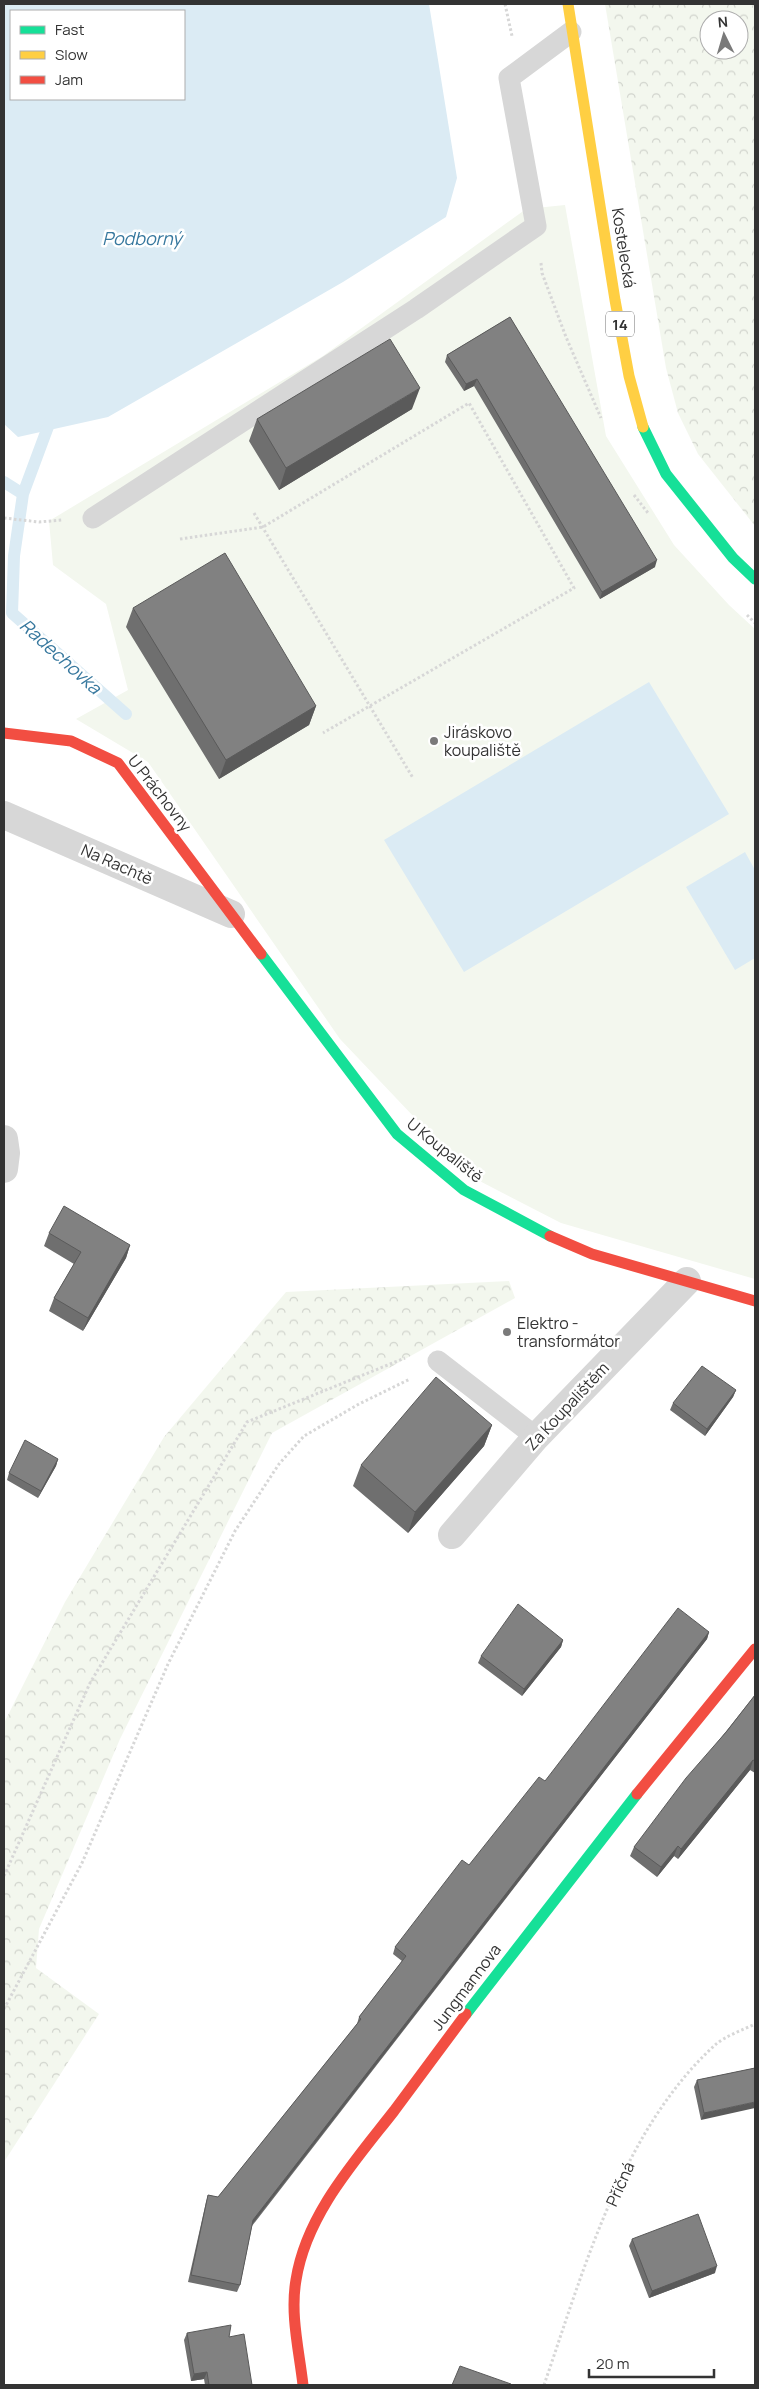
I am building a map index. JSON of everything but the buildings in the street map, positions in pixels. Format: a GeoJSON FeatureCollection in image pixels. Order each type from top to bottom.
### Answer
{"type":"FeatureCollection","features":[{"type":"Feature","properties":{"kind":"street","name":"Kostelecká"},"geometry":{"type":"LineString","coordinates":[[568,4],[571,32],[629,376],[643,426],[666,474],[732,558],[755,579]]}},
{"type":"Feature","properties":{"kind":"street","name":"U Práchovny"},"geometry":{"type":"LineString","coordinates":[[4,733],[72,741],[118,763],[230,914]]}},
{"type":"Feature","properties":{"kind":"street","name":"Na Rachtě"},"geometry":{"type":"LineString","coordinates":[[4,815],[230,914]]}},
{"type":"Feature","properties":{"kind":"street","name":"U Koupaliště"},"geometry":{"type":"LineString","coordinates":[[230,914],[397,1134],[464,1190],[529,1226],[592,1254],[755,1301]]}},
{"type":"Feature","properties":{"kind":"street"},"geometry":{"type":"LineString","coordinates":[[4,1139],[6,1153],[4,1168]]}},
{"type":"Feature","properties":{"kind":"street","name":"Za Koupalištěm"},"geometry":{"type":"LineString","coordinates":[[452,1535],[536,1437],[687,1281]]}},
{"type":"Feature","properties":{"kind":"street","name":"Jungmannova"},"geometry":{"type":"LineString","coordinates":[[303,2385],[294,2292],[299,2266],[308,2239],[328,2200],[467,2010],[678,1743],[755,1649]]}},
{"type":"Feature","properties":{"kind":"lane"},"geometry":{"type":"LineString","coordinates":[[93,518],[416,309],[536,226],[509,78],[571,32]]}},
{"type":"Feature","properties":{"kind":"lane"},"geometry":{"type":"LineString","coordinates":[[440,1363],[536,1437]]}},
{"type":"Feature","properties":{"kind":"path"},"geometry":{"type":"LineString","coordinates":[[180,539],[263,527],[469,403],[574,588],[323,732]]}},
{"type":"Feature","properties":{"kind":"path"},"geometry":{"type":"LineString","coordinates":[[254,513],[371,705],[413,778]]}},
{"type":"Feature","properties":{"kind":"path"},"geometry":{"type":"LineString","coordinates":[[4,518],[39,522],[93,518]]}},
{"type":"Feature","properties":{"kind":"path"},"geometry":{"type":"LineString","coordinates":[[4,1876],[90,1683],[247,1422],[436,1345],[440,1363],[359,1404],[304,1436],[280,1464],[235,1531],[168,1664],[82,1863],[4,2009]]}},
{"type":"Feature","properties":{"kind":"path","name":"Příčná"},"geometry":{"type":"LineString","coordinates":[[544,2385],[579,2284],[623,2171],[665,2099],[716,2044],[755,2024]]}},
{"type":"Feature","properties":{"kind":"green space"},"geometry":{"type":"Polygon","coordinates":[[[605,4],[755,4],[755,526],[698,454],[678,413],[666,368],[605,4]]]}},
{"type":"Feature","properties":{"kind":"green space","name":"Jiráskovo koupaliště"},"geometry":{"type":"Polygon","coordinates":[[[565,205],[606,436],[674,545],[729,605],[755,629],[755,1279],[561,1223],[470,1176],[340,1039],[148,762],[76,719],[128,690],[106,604],[53,565],[49,521],[323,356],[526,209],[565,205]]]}},
{"type":"Feature","properties":{"kind":"green space"},"geometry":{"type":"Polygon","coordinates":[[[509,1281],[515,1298],[272,1433],[120,1739],[39,1929],[36,1968],[99,2014],[4,2162],[4,1723],[65,1602],[164,1437],[286,1292],[509,1281]]]}},
{"type":"Feature","properties":{"kind":"water","name":"Podborný"},"geometry":{"type":"Polygon","coordinates":[[[4,4],[429,4],[457,178],[446,217],[343,282],[108,417],[18,437],[4,424],[4,4]]]}},
{"type":"Feature","properties":{"kind":"water"},"geometry":{"type":"Polygon","coordinates":[[[649,682],[729,814],[464,972],[384,840],[649,682]]]}},
{"type":"Feature","properties":{"kind":"water"},"geometry":{"type":"Polygon","coordinates":[[[745,852],[755,870],[755,958],[735,970],[686,887],[745,852]]]}},
{"type":"Feature","properties":{"kind":"waterway","name":"Radechovka"},"geometry":{"type":"LineString","coordinates":[[52,416],[23,494],[14,556],[12,613],[126,714]]}},
{"type":"Feature","properties":{"kind":"waterway","name":"Radechovka"},"geometry":{"type":"LineString","coordinates":[[4,482],[23,494]]}},
{"type":"Feature","properties":{"kind":"traffic: fast"},"geometry":{"type":"LineString","coordinates":[[643,427],[666,474],[733,558],[755,579]]}},
{"type":"Feature","properties":{"kind":"traffic: fast"},"geometry":{"type":"LineString","coordinates":[[261,954],[397,1134],[464,1190],[550,1236]]}},
{"type":"Feature","properties":{"kind":"traffic: fast"},"geometry":{"type":"LineString","coordinates":[[466,2014],[637,1794]]}},
{"type":"Feature","properties":{"kind":"traffic: slow"},"geometry":{"type":"LineString","coordinates":[[568,4],[615,300],[629,376],[643,427]]}},
{"type":"Feature","properties":{"kind":"traffic: jam"},"geometry":{"type":"LineString","coordinates":[[4,733],[71,741],[118,763],[261,954]]}},
{"type":"Feature","properties":{"kind":"traffic: jam"},"geometry":{"type":"LineString","coordinates":[[550,1236],[592,1254],[755,1301]]}},
{"type":"Feature","properties":{"kind":"traffic: jam"},"geometry":{"type":"LineString","coordinates":[[637,1794],[755,1649]]}},
{"type":"Feature","properties":{"kind":"traffic: jam"},"geometry":{"type":"LineString","coordinates":[[303,2385],[296,2332],[294,2293],[301,2256],[310,2233],[321,2211],[348,2169],[466,2014]]}},
{"type":"Feature","properties":{"kind":"place","name":"Jiráskovo koupaliště"},"geometry":{"type":"Point","coordinates":[434,741]}},
{"type":"Feature","properties":{"kind":"place","name":"Elektro - transformátor"},"geometry":{"type":"Point","coordinates":[507,1332]}}]}
